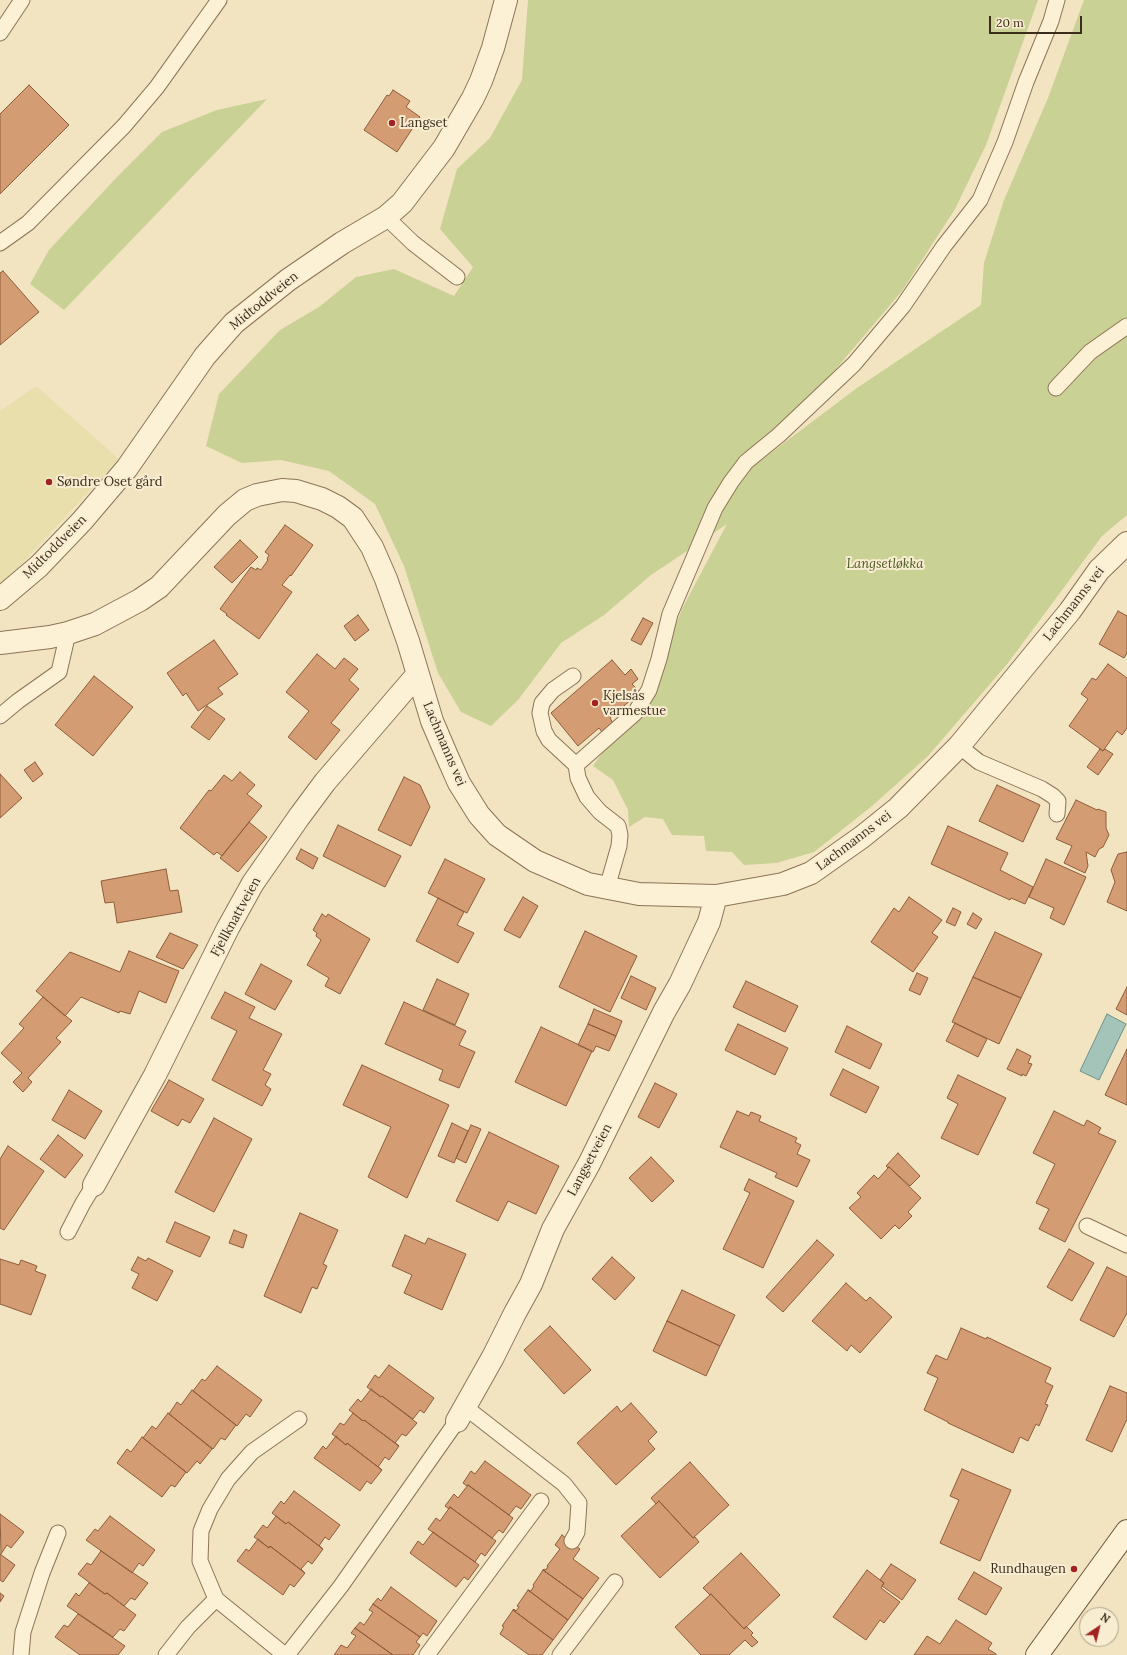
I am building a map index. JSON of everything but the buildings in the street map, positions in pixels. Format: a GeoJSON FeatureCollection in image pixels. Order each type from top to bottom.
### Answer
{"type":"FeatureCollection","features":[{"type":"Feature","properties":{"kind":"street","name":"Midtoddveien"},"geometry":{"type":"LineString","coordinates":[[0,599],[39,566],[82,521],[127,468],[205,356],[234,323],[288,280],[342,243],[386,217],[402,203],[444,148],[481,81],[493,48],[506,0]]}},
{"type":"Feature","properties":{"kind":"street","name":"Lachmanns vei"},"geometry":{"type":"LineString","coordinates":[[0,642],[50,637],[68,633],[95,624],[140,600],[159,587],[227,515],[245,500],[257,494],[282,490],[296,491],[322,498],[353,518],[372,547],[386,579],[408,641],[432,721],[459,783],[479,815],[497,835],[535,861],[588,884],[640,894],[716,896],[783,884],[811,873],[862,837],[898,808],[959,746],[1070,611],[1099,570],[1127,543]]}},
{"type":"Feature","properties":{"kind":"street","name":"Fjellknattveien"},"geometry":{"type":"LineString","coordinates":[[94,1185],[155,1076],[228,928],[253,884],[325,782],[417,675]]}},
{"type":"Feature","properties":{"kind":"street","name":"Langsetveien"},"geometry":{"type":"LineString","coordinates":[[461,1414],[493,1358],[531,1284],[553,1229],[589,1164],[664,1012],[680,984],[709,922],[716,896]]}},
{"type":"Feature","properties":{"kind":"street"},"geometry":{"type":"LineString","coordinates":[[1038,1655],[1127,1531]]}},
{"type":"Feature","properties":{"kind":"lane"},"geometry":{"type":"LineString","coordinates":[[0,33],[22,0]]}},
{"type":"Feature","properties":{"kind":"lane"},"geometry":{"type":"LineString","coordinates":[[0,243],[28,223],[124,126],[158,87],[219,0]]}},
{"type":"Feature","properties":{"kind":"lane"},"geometry":{"type":"LineString","coordinates":[[576,765],[635,713],[649,690],[659,659],[670,614],[715,508],[731,482],[746,462],[779,435],[854,364],[903,306],[944,246],[980,200],[1006,142],[1026,82],[1051,21],[1057,0]]}},
{"type":"Feature","properties":{"kind":"lane"},"geometry":{"type":"LineString","coordinates":[[386,217],[413,243],[457,277]]}},
{"type":"Feature","properties":{"kind":"lane"},"geometry":{"type":"LineString","coordinates":[[1056,388],[1090,352],[1127,326]]}},
{"type":"Feature","properties":{"kind":"lane"},"geometry":{"type":"LineString","coordinates":[[0,716],[18,701],[60,672],[68,633]]}},
{"type":"Feature","properties":{"kind":"lane"},"geometry":{"type":"LineString","coordinates":[[573,676],[553,690],[542,703],[540,713],[544,731],[549,740],[576,765],[578,778],[587,796],[600,812],[618,826],[620,835],[619,846],[607,888]]}},
{"type":"Feature","properties":{"kind":"lane"},"geometry":{"type":"LineString","coordinates":[[959,746],[979,762],[1042,789],[1053,796],[1058,801],[1057,814]]}},
{"type":"Feature","properties":{"kind":"lane"},"geometry":{"type":"LineString","coordinates":[[68,1232],[94,1185]]}},
{"type":"Feature","properties":{"kind":"lane"},"geometry":{"type":"LineString","coordinates":[[1087,1226],[1127,1245]]}},
{"type":"Feature","properties":{"kind":"lane"},"geometry":{"type":"LineString","coordinates":[[299,1419],[252,1452],[228,1479],[210,1509],[201,1531],[200,1561],[216,1599],[286,1655],[341,1586],[461,1414],[564,1484],[579,1503],[577,1532],[572,1541]]}},
{"type":"Feature","properties":{"kind":"lane"},"geometry":{"type":"LineString","coordinates":[[427,1655],[541,1501]]}},
{"type":"Feature","properties":{"kind":"lane"},"geometry":{"type":"LineString","coordinates":[[21,1655],[23,1632],[42,1573],[58,1533]]}},
{"type":"Feature","properties":{"kind":"lane"},"geometry":{"type":"LineString","coordinates":[[560,1655],[615,1582]]}},
{"type":"Feature","properties":{"kind":"lane"},"geometry":{"type":"LineString","coordinates":[[166,1655],[188,1627],[216,1599]]}},
{"type":"Feature","properties":{"kind":"shaded area","name":"Søndre Oset gård"},"geometry":{"type":"Polygon","coordinates":[[[36,386],[119,459],[14,572],[0,584],[0,411],[36,386]]]}},
{"type":"Feature","properties":{"kind":"green space","name":"Langsetløkka"},"geometry":{"type":"Polygon","coordinates":[[[528,0],[1038,0],[986,145],[955,209],[902,291],[830,376],[764,458],[857,388],[981,305],[984,263],[1004,200],[1048,98],[1084,0],[1127,0],[1127,515],[1102,536],[1008,663],[928,756],[872,806],[814,852],[776,863],[744,865],[732,852],[706,851],[704,836],[672,835],[663,819],[645,817],[629,827],[628,810],[613,780],[593,766],[657,674],[682,609],[727,524],[651,575],[604,615],[561,643],[518,700],[491,726],[461,712],[438,673],[404,566],[375,504],[329,471],[281,460],[242,463],[206,446],[219,394],[280,330],[319,307],[356,277],[394,269],[454,296],[473,267],[440,229],[457,169],[490,138],[522,80],[528,0]]]}},
{"type":"Feature","properties":{"kind":"green space"},"geometry":{"type":"Polygon","coordinates":[[[267,99],[64,310],[30,284],[49,250],[117,177],[162,132],[217,110],[267,99]]]}},
{"type":"Feature","properties":{"kind":"water"},"geometry":{"type":"Polygon","coordinates":[[[1107,1014],[1126,1024],[1099,1080],[1080,1071],[1107,1014]]]}},
{"type":"Feature","properties":{"kind":"place","name":"Langset"},"geometry":{"type":"Point","coordinates":[392,123]}},
{"type":"Feature","properties":{"kind":"place","name":"Søndre Oset gård"},"geometry":{"type":"Point","coordinates":[49,482]}},
{"type":"Feature","properties":{"kind":"place","name":"Kjelsås varmestue"},"geometry":{"type":"Point","coordinates":[595,703]}},
{"type":"Feature","properties":{"kind":"place","name":"Rundhaugen"},"geometry":{"type":"Point","coordinates":[1074,1569]}}]}
